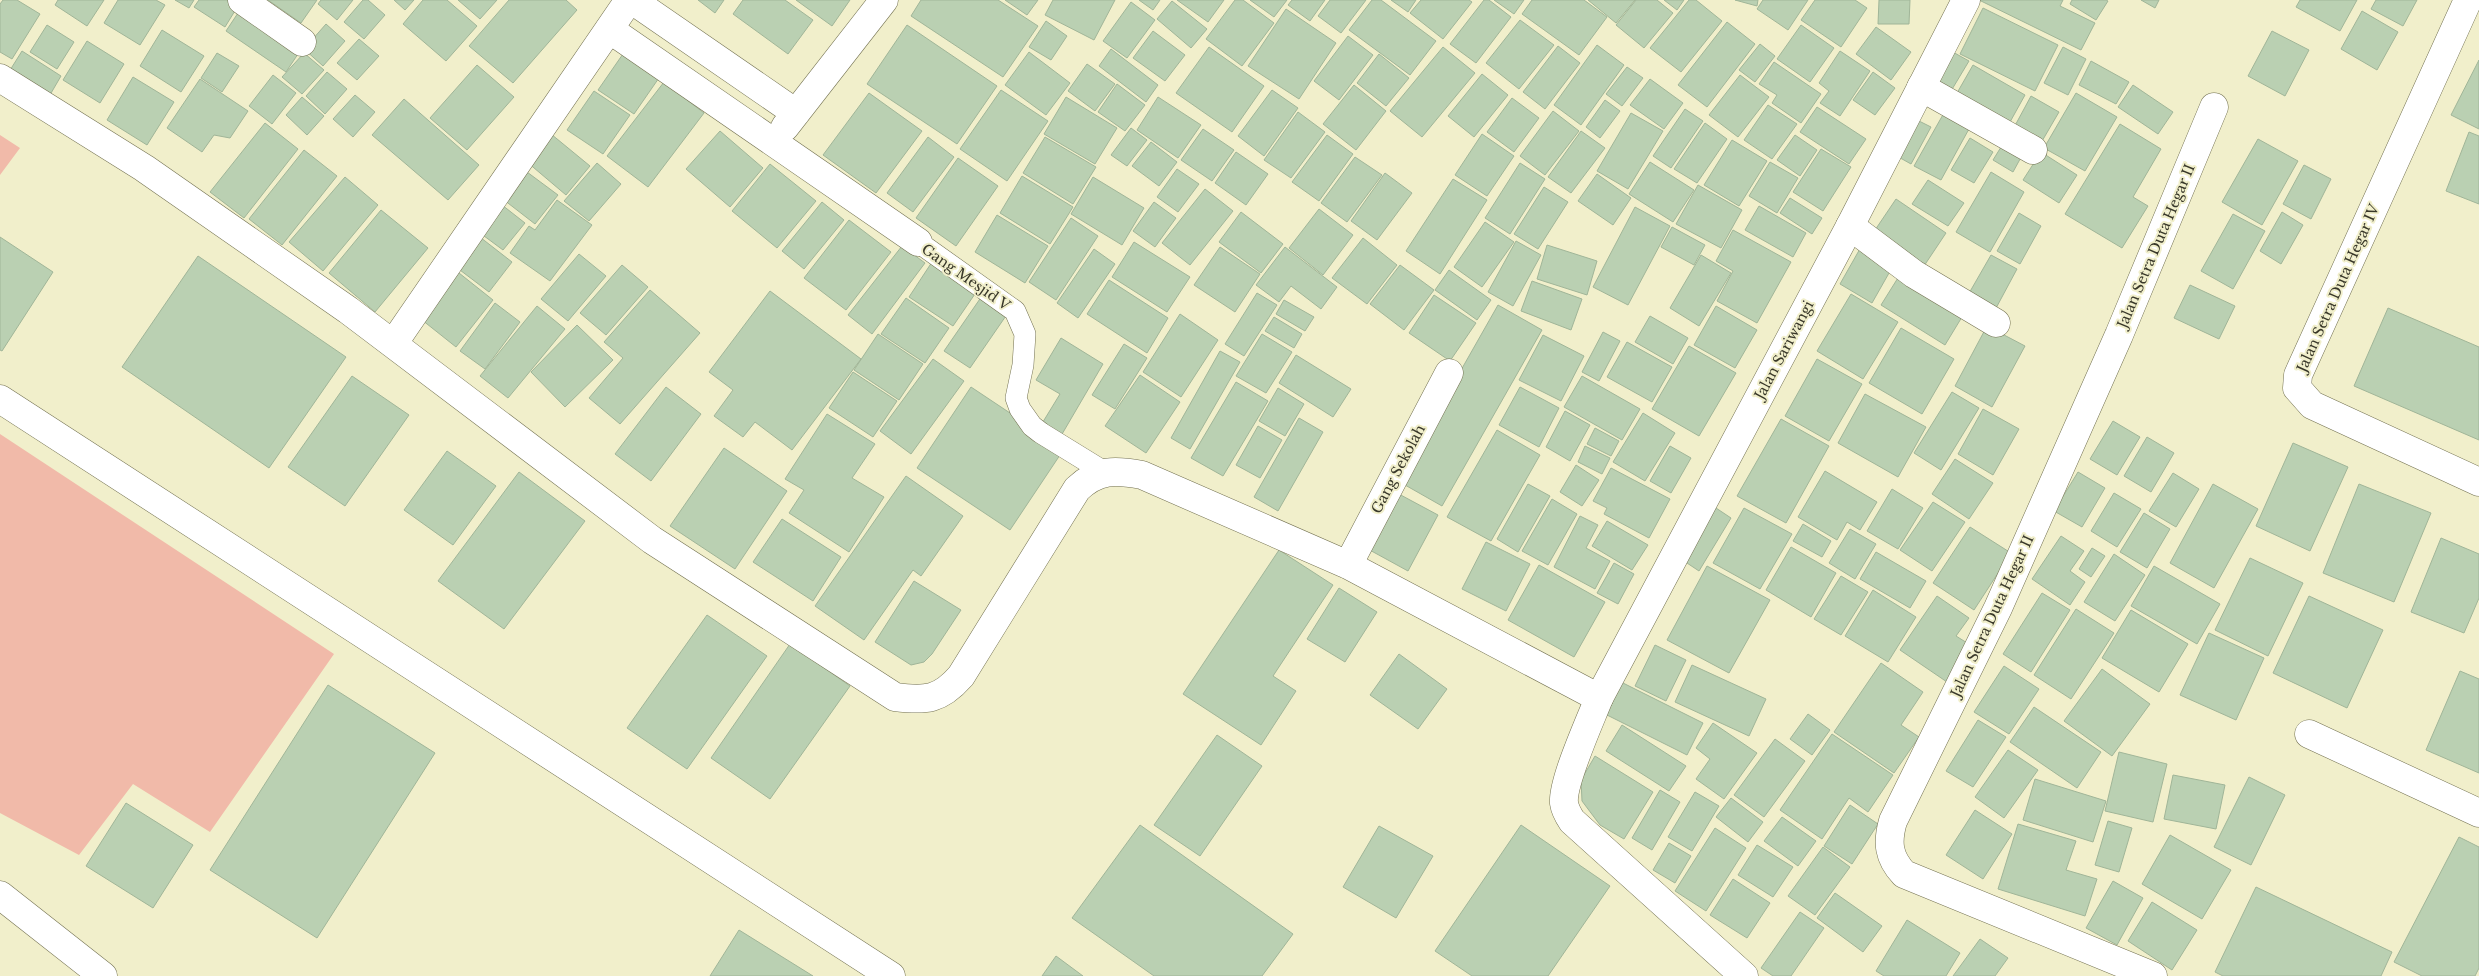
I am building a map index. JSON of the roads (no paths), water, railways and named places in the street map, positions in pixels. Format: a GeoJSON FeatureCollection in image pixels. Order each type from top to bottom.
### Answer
{"type":"FeatureCollection","features":[{"type":"Feature","properties":{"kind":"street"},"geometry":{"type":"LineString","coordinates":[[242,0],[302,42]]}},
{"type":"Feature","properties":{"kind":"street"},"geometry":{"type":"LineString","coordinates":[[393,344],[630,0],[796,113]]}},
{"type":"Feature","properties":{"kind":"street"},"geometry":{"type":"LineString","coordinates":[[773,143],[884,0]]}},
{"type":"Feature","properties":{"kind":"street","name":"Jalan Sariwangi"},"geometry":{"type":"LineString","coordinates":[[1744,976],[1572,821],[1564,805],[1565,788],[1599,698],[1850,226],[1966,0]]}},
{"type":"Feature","properties":{"kind":"street","name":"Jalan Setra Duta Hegar IV"},"geometry":{"type":"LineString","coordinates":[[2468,0],[2298,375],[2297,388],[2312,405],[2479,482]]}},
{"type":"Feature","properties":{"kind":"street"},"geometry":{"type":"LineString","coordinates":[[609,29],[918,242]]}},
{"type":"Feature","properties":{"kind":"street"},"geometry":{"type":"LineString","coordinates":[[0,78],[144,168],[348,310],[652,540],[895,697],[914,699],[932,697],[948,691],[961,676],[1077,489],[1090,477],[1106,472],[1123,472],[1142,475],[1348,565],[1599,698]]}},
{"type":"Feature","properties":{"kind":"street"},"geometry":{"type":"LineString","coordinates":[[1922,87],[2033,150]]}},
{"type":"Feature","properties":{"kind":"street","name":"Jalan Setra Duta Hegar II"},"geometry":{"type":"LineString","coordinates":[[2153,976],[1904,874],[1894,863],[1888,837],[1893,821],[1998,608],[2119,336],[2214,107]]}},
{"type":"Feature","properties":{"kind":"street"},"geometry":{"type":"LineString","coordinates":[[1850,226],[1914,274],[1996,323]]}},
{"type":"Feature","properties":{"kind":"street","name":"Gang Sekolah"},"geometry":{"type":"LineString","coordinates":[[1348,565],[1449,373]]}},
{"type":"Feature","properties":{"kind":"street"},"geometry":{"type":"LineString","coordinates":[[0,398],[891,976]]}},
{"type":"Feature","properties":{"kind":"street"},"geometry":{"type":"LineString","coordinates":[[2309,734],[2479,813]]}},
{"type":"Feature","properties":{"kind":"street"},"geometry":{"type":"LineString","coordinates":[[0,896],[103,976]]}},
{"type":"Feature","properties":{"kind":"lane","name":"Gang Mesjid V"},"geometry":{"type":"LineString","coordinates":[[918,242],[1014,311],[1025,334],[1023,365],[1016,398],[1020,409],[1032,426],[1041,433],[1106,472]]}}]}
